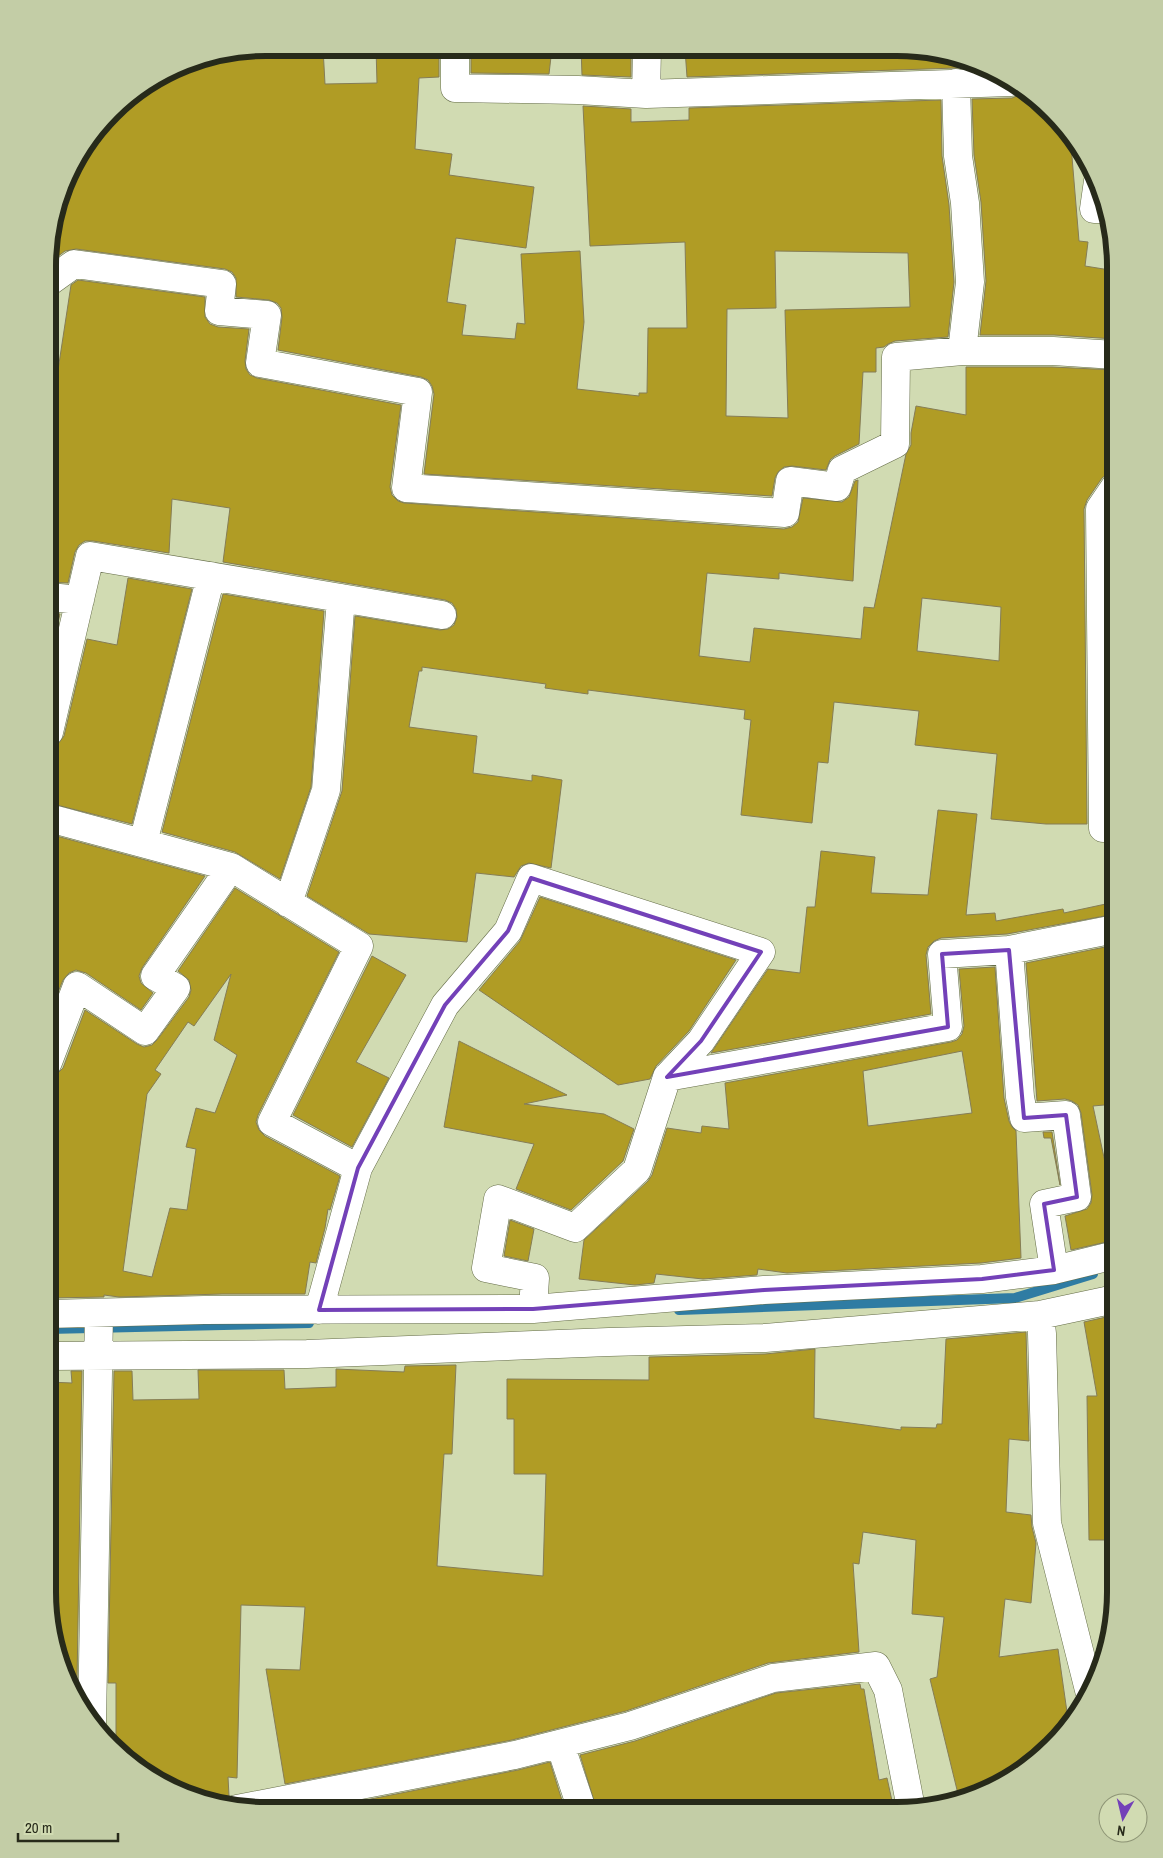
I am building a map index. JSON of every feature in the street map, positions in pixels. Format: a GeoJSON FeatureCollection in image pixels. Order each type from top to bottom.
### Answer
{"type":"FeatureCollection","features":[{"type":"Feature","properties":{"kind":"street"},"geometry":{"type":"LineString","coordinates":[[455,56],[455,88],[578,90],[646,94],[998,82]]}},
{"type":"Feature","properties":{"kind":"street"},"geometry":{"type":"LineString","coordinates":[[646,94],[647,56]]}},
{"type":"Feature","properties":{"kind":"street"},"geometry":{"type":"LineString","coordinates":[[956,83],[958,156],[965,203],[970,282],[962,351]]}},
{"type":"Feature","properties":{"kind":"street"},"geometry":{"type":"LineString","coordinates":[[1096,198],[1094,209],[1099,209]]}},
{"type":"Feature","properties":{"kind":"street"},"geometry":{"type":"LineString","coordinates":[[56,277],[74,264],[222,284],[219,311],[267,316],[260,363],[418,392],[406,488],[785,513],[790,481],[837,487],[842,470],[894,444],[896,357],[962,351],[1053,351],[1107,354]]}},
{"type":"Feature","properties":{"kind":"street"},"geometry":{"type":"LineString","coordinates":[[1107,499],[1100,509],[1103,828],[1107,828]]}},
{"type":"Feature","properties":{"kind":"street"},"geometry":{"type":"LineString","coordinates":[[56,702],[90,556],[442,615]]}},
{"type":"Feature","properties":{"kind":"street"},"geometry":{"type":"LineString","coordinates":[[142,843],[210,576]]}},
{"type":"Feature","properties":{"kind":"street"},"geometry":{"type":"LineString","coordinates":[[56,598],[80,600]]}},
{"type":"Feature","properties":{"kind":"street"},"geometry":{"type":"LineString","coordinates":[[288,903],[326,790],[341,598]]}},
{"type":"Feature","properties":{"kind":"street"},"geometry":{"type":"LineString","coordinates":[[56,820],[230,867],[359,946],[272,1122],[358,1168]]}},
{"type":"Feature","properties":{"kind":"street"},"geometry":{"type":"LineString","coordinates":[[56,1041],[77,986],[144,1031],[176,988],[155,976],[230,867]]}},
{"type":"Feature","properties":{"kind":"street"},"geometry":{"type":"LineString","coordinates":[[319,1310],[358,1168],[445,1005],[508,931],[531,878],[761,952],[701,1041],[667,1078],[637,1170],[576,1228],[498,1199],[486,1268],[535,1278],[532,1309]]}},
{"type":"Feature","properties":{"kind":"street"},"geometry":{"type":"LineString","coordinates":[[667,1078],[948,1027],[942,954],[1009,950],[1107,931]]}},
{"type":"Feature","properties":{"kind":"street"},"geometry":{"type":"LineString","coordinates":[[1009,950],[1020,1097],[1024,1118],[1066,1115],[1077,1197],[1044,1204],[1054,1270]]}},
{"type":"Feature","properties":{"kind":"street"},"geometry":{"type":"LineString","coordinates":[[56,1314],[204,1310],[532,1309],[764,1290],[982,1279],[1054,1270],[1107,1257]]}},
{"type":"Feature","properties":{"kind":"street"},"geometry":{"type":"LineString","coordinates":[[56,1356],[307,1354],[765,1338],[1040,1315],[1107,1300]]}},
{"type":"Feature","properties":{"kind":"street"},"geometry":{"type":"LineString","coordinates":[[92,1708],[99,1313]]}},
{"type":"Feature","properties":{"kind":"street"},"geometry":{"type":"LineString","coordinates":[[1040,1315],[1047,1523],[1087,1681]]}},
{"type":"Feature","properties":{"kind":"street"},"geometry":{"type":"LineString","coordinates":[[303,1802],[347,1798],[630,1726],[773,1678],[876,1666],[888,1690],[910,1801]]}},
{"type":"Feature","properties":{"kind":"street"},"geometry":{"type":"LineString","coordinates":[[560,1744],[579,1802]]}},
{"type":"Feature","properties":{"kind":"highlighted area"},"geometry":{"type":"Polygon","coordinates":[[[531,878],[761,952],[701,1041],[667,1077],[948,1027],[942,954],[1009,950],[1024,1118],[1066,1115],[1077,1197],[1044,1204],[1054,1270],[982,1279],[764,1290],[533,1309],[319,1310],[358,1168],[445,1005],[508,931],[531,878]]]}},
{"type":"Feature","properties":{"kind":"building"},"geometry":{"type":"Polygon","coordinates":[[[266,56],[323,56],[325,84],[377,83],[376,56],[439,56],[439,77],[419,78],[415,149],[452,154],[449,175],[534,187],[526,248],[456,238],[447,302],[466,305],[462,335],[515,339],[517,323],[525,324],[521,254],[580,251],[584,322],[577,389],[639,396],[639,393],[647,393],[648,328],[687,328],[685,242],[590,246],[583,106],[631,109],[631,122],[689,120],[689,108],[941,100],[942,156],[949,205],[954,282],[948,337],[895,341],[884,347],[876,348],[876,372],[863,372],[859,444],[835,456],[830,460],[826,470],[792,466],[784,467],[775,478],[772,496],[424,474],[434,394],[428,380],[421,377],[278,350],[282,317],[281,308],[277,303],[269,300],[236,297],[236,278],[232,272],[225,269],[76,249],[65,251],[57,257],[63,212],[72,186],[84,161],[108,128],[128,108],[161,84],[186,72],[212,63],[266,56]],[[775,251],[776,308],[727,309],[726,416],[788,418],[785,310],[910,307],[908,253],[775,251]]]}},
{"type":"Feature","properties":{"kind":"building"},"geometry":{"type":"Polygon","coordinates":[[[471,56],[551,56],[549,74],[471,73],[471,56]]]}},
{"type":"Feature","properties":{"kind":"building"},"geometry":{"type":"Polygon","coordinates":[[[581,56],[631,56],[631,77],[582,75],[581,56]]]}},
{"type":"Feature","properties":{"kind":"building"},"geometry":{"type":"Polygon","coordinates":[[[686,56],[897,56],[938,60],[966,68],[687,77],[686,56]]]}},
{"type":"Feature","properties":{"kind":"building"},"geometry":{"type":"Polygon","coordinates":[[[1018,95],[1035,108],[1055,128],[1071,151],[1079,241],[1088,242],[1085,266],[1107,270],[1107,338],[1054,335],[980,335],[986,281],[981,202],[974,155],[972,99],[1012,98],[1018,95]]]}},
{"type":"Feature","properties":{"kind":"building"},"geometry":{"type":"Polygon","coordinates":[[[78,280],[205,297],[205,317],[210,324],[218,327],[249,329],[245,361],[246,369],[250,375],[257,378],[401,405],[390,487],[392,495],[398,501],[404,503],[784,529],[792,527],[798,522],[803,498],[842,502],[849,497],[855,481],[858,480],[853,581],[779,573],[779,579],[707,573],[699,656],[750,662],[754,628],[861,639],[864,607],[874,608],[906,454],[911,445],[911,433],[916,406],[966,415],[966,367],[1052,367],[1107,370],[1107,474],[1087,500],[1084,509],[1087,824],[1046,824],[991,819],[997,754],[915,745],[919,711],[834,702],[828,763],[818,762],[812,823],[741,815],[751,720],[744,719],[745,710],[588,690],[588,694],[545,688],[546,684],[422,667],[422,671],[419,671],[409,727],[477,736],[473,773],[532,781],[532,775],[562,780],[551,868],[529,863],[521,866],[514,877],[476,873],[467,942],[369,934],[307,896],[342,791],[355,616],[440,630],[448,629],[454,625],[457,617],[456,609],[452,603],[445,600],[223,562],[230,508],[172,499],[169,553],[85,541],[79,545],[75,552],[68,583],[56,582],[56,383],[71,285],[78,280]],[[922,598],[917,651],[999,661],[1001,607],[922,598]]]}},
{"type":"Feature","properties":{"kind":"building"},"geometry":{"type":"Polygon","coordinates":[[[128,578],[192,589],[132,824],[56,805],[56,753],[58,744],[64,736],[87,639],[117,645],[128,578]]]}},
{"type":"Feature","properties":{"kind":"building"},"geometry":{"type":"Polygon","coordinates":[[[223,594],[324,611],[311,787],[280,879],[235,852],[162,832],[223,594]]]}},
{"type":"Feature","properties":{"kind":"building"},"geometry":{"type":"Polygon","coordinates":[[[56,614],[60,614],[56,631],[56,614]]]}},
{"type":"Feature","properties":{"kind":"building"},"geometry":{"type":"Polygon","coordinates":[[[938,810],[977,814],[966,915],[995,913],[996,921],[1063,909],[1064,913],[1107,904],[1107,915],[1007,934],[941,938],[934,941],[928,947],[926,955],[931,1014],[711,1053],[768,969],[800,973],[807,907],[815,907],[821,851],[875,857],[871,893],[928,895],[938,810]]]}},
{"type":"Feature","properties":{"kind":"building"},"geometry":{"type":"Polygon","coordinates":[[[56,836],[205,876],[142,968],[139,976],[141,983],[153,993],[141,1010],[86,973],[76,970],[69,973],[63,980],[56,997],[56,836]]]}},
{"type":"Feature","properties":{"kind":"building"},"geometry":{"type":"Polygon","coordinates":[[[235,888],[339,952],[256,1122],[259,1130],[265,1136],[340,1176],[330,1210],[328,1209],[316,1263],[310,1262],[305,1294],[119,1297],[104,1295],[104,1297],[56,1298],[58,1207],[56,1207],[56,1074],[63,1068],[85,1010],[137,1044],[144,1047],[152,1045],[189,997],[191,990],[189,980],[178,971],[235,888]],[[231,974],[194,1026],[188,1022],[155,1070],[161,1074],[147,1094],[123,1271],[152,1277],[170,1208],[187,1210],[196,1149],[186,1147],[196,1108],[215,1113],[237,1055],[214,1040],[231,974]]]}},
{"type":"Feature","properties":{"kind":"building"},"geometry":{"type":"Polygon","coordinates":[[[540,897],[736,960],[689,1031],[656,1066],[650,1079],[618,1085],[479,990],[520,941],[540,897]]]}},
{"type":"Feature","properties":{"kind":"building"},"geometry":{"type":"Polygon","coordinates":[[[1107,947],[1107,1105],[1093,1106],[1107,1172],[1107,1242],[1071,1250],[1065,1216],[1087,1209],[1091,1203],[1092,1195],[1081,1113],[1078,1105],[1065,1099],[1037,1101],[1026,963],[1107,947]]]}},
{"type":"Feature","properties":{"kind":"building"},"geometry":{"type":"Polygon","coordinates":[[[372,956],[406,975],[356,1062],[389,1078],[352,1147],[293,1115],[372,956]]]}},
{"type":"Feature","properties":{"kind":"building"},"geometry":{"type":"Polygon","coordinates":[[[995,967],[1004,1098],[1009,1121],[1016,1131],[1021,1258],[981,1263],[787,1273],[758,1269],[757,1275],[703,1279],[656,1274],[654,1283],[635,1285],[579,1279],[584,1240],[648,1181],[652,1175],[667,1128],[701,1133],[702,1126],[729,1129],[725,1083],[957,1040],[962,1034],[964,1026],[959,969],[995,967]],[[962,1051],[863,1071],[868,1126],[972,1113],[962,1051]]]}},
{"type":"Feature","properties":{"kind":"building"},"geometry":{"type":"Polygon","coordinates":[[[459,1041],[567,1095],[524,1104],[604,1114],[634,1129],[623,1161],[571,1210],[516,1189],[534,1144],[444,1127],[459,1041]]]}},
{"type":"Feature","properties":{"kind":"building"},"geometry":{"type":"Polygon","coordinates":[[[1043,1132],[1052,1132],[1060,1185],[1051,1138],[1044,1138],[1043,1132]]]}},
{"type":"Feature","properties":{"kind":"building"},"geometry":{"type":"Polygon","coordinates":[[[510,1220],[534,1229],[528,1261],[504,1256],[510,1220]]]}},
{"type":"Feature","properties":{"kind":"building"},"geometry":{"type":"Polygon","coordinates":[[[1107,1317],[1107,1540],[1089,1540],[1087,1396],[1097,1396],[1084,1322],[1107,1317]]]}},
{"type":"Feature","properties":{"kind":"building"},"geometry":{"type":"Polygon","coordinates":[[[1026,1332],[1029,1441],[1009,1439],[1006,1512],[1031,1515],[1036,1543],[1031,1603],[1005,1599],[999,1657],[1058,1649],[1067,1714],[1055,1730],[1035,1750],[1002,1774],[990,1780],[958,1793],[930,1679],[937,1677],[944,1617],[912,1614],[916,1540],[863,1532],[859,1564],[853,1563],[859,1652],[768,1663],[626,1711],[512,1740],[285,1784],[266,1669],[300,1670],[305,1607],[241,1605],[237,1778],[228,1777],[229,1796],[227,1798],[199,1791],[161,1774],[128,1750],[116,1738],[116,1683],[108,1683],[114,1371],[132,1371],[133,1400],[199,1399],[198,1370],[284,1370],[285,1389],[336,1387],[336,1369],[404,1372],[405,1366],[456,1365],[452,1454],[444,1454],[437,1566],[543,1576],[546,1474],[514,1474],[514,1419],[507,1419],[507,1379],[649,1380],[649,1357],[765,1354],[815,1349],[814,1418],[901,1430],[901,1427],[936,1428],[937,1424],[942,1424],[946,1339],[1026,1332]]]}},
{"type":"Feature","properties":{"kind":"building"},"geometry":{"type":"Polygon","coordinates":[[[71,1371],[82,1371],[77,1683],[63,1646],[56,1592],[56,1382],[72,1383],[71,1371]]]}},
{"type":"Feature","properties":{"kind":"building"},"geometry":{"type":"Polygon","coordinates":[[[860,1684],[861,1689],[864,1689],[879,1780],[887,1778],[892,1802],[595,1802],[580,1755],[635,1741],[776,1693],[860,1684]]]}},
{"type":"Feature","properties":{"kind":"building"},"geometry":{"type":"Polygon","coordinates":[[[550,1762],[562,1802],[356,1802],[550,1762]]]}},
{"type":"Feature","properties":{"kind":"waterway"},"geometry":{"type":"LineString","coordinates":[[679,1310],[1015,1298],[1093,1274]]}},
{"type":"Feature","properties":{"kind":"waterway"},"geometry":{"type":"LineString","coordinates":[[56,1329],[309,1323]]}}]}
